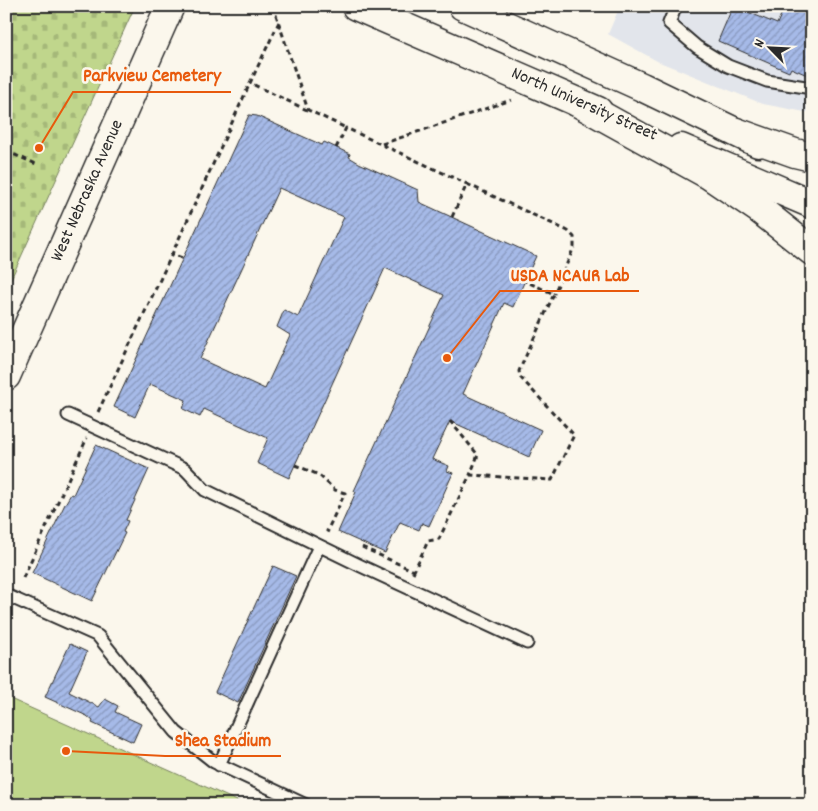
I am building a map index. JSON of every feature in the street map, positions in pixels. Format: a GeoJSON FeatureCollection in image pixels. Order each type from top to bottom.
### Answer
{"type":"FeatureCollection","features":[{"type":"Feature","properties":{"kind":"main road","name":"West Nebraska Avenue"},"geometry":{"type":"LineString","coordinates":[[6,376],[170,6]]}},
{"type":"Feature","properties":{"kind":"main road","name":"North University Street"},"geometry":{"type":"LineString","coordinates":[[356,6],[812,204]]}},
{"type":"Feature","properties":{"kind":"main road"},"geometry":{"type":"LineString","coordinates":[[463,6],[634,83],[812,168]]}},
{"type":"Feature","properties":{"kind":"main road"},"geometry":{"type":"LineString","coordinates":[[577,102],[710,175],[812,251]]}},
{"type":"Feature","properties":{"kind":"main road"},"geometry":{"type":"LineString","coordinates":[[736,132],[795,153],[812,157]]}},
{"type":"Feature","properties":{"kind":"lane"},"geometry":{"type":"LineString","coordinates":[[676,6],[669,23],[697,47],[728,66],[767,81],[812,88]]}},
{"type":"Feature","properties":{"kind":"lane"},"geometry":{"type":"LineString","coordinates":[[68,415],[185,469],[205,490],[319,546],[528,643]]}},
{"type":"Feature","properties":{"kind":"lane"},"geometry":{"type":"LineString","coordinates":[[218,765],[319,546]]}},
{"type":"Feature","properties":{"kind":"lane"},"geometry":{"type":"LineString","coordinates":[[6,595],[98,636],[176,732],[218,765],[306,805]]}},
{"type":"Feature","properties":{"kind":"path"},"geometry":{"type":"LineString","coordinates":[[274,6],[308,110]]}},
{"type":"Feature","properties":{"kind":"path"},"geometry":{"type":"LineString","coordinates":[[182,258],[172,254],[279,22]]}},
{"type":"Feature","properties":{"kind":"path"},"geometry":{"type":"LineString","coordinates":[[250,83],[560,226],[574,237],[574,247],[519,371],[520,378],[574,435],[552,480],[470,475]]}},
{"type":"Feature","properties":{"kind":"path"},"geometry":{"type":"LineString","coordinates":[[382,144],[511,100]]}},
{"type":"Feature","properties":{"kind":"path"},"geometry":{"type":"LineString","coordinates":[[336,148],[346,128]]}},
{"type":"Feature","properties":{"kind":"path"},"geometry":{"type":"LineString","coordinates":[[6,151],[36,164]]}},
{"type":"Feature","properties":{"kind":"path"},"geometry":{"type":"LineString","coordinates":[[452,217],[467,184]]}},
{"type":"Feature","properties":{"kind":"path"},"geometry":{"type":"LineString","coordinates":[[525,281],[554,294]]}},
{"type":"Feature","properties":{"kind":"path"},"geometry":{"type":"LineString","coordinates":[[406,587],[428,542],[440,539],[478,455],[450,420]]}},
{"type":"Feature","properties":{"kind":"path"},"geometry":{"type":"LineString","coordinates":[[295,464],[319,475],[335,490],[345,493],[327,531],[335,535]]}},
{"type":"Feature","properties":{"kind":"path"},"geometry":{"type":"LineString","coordinates":[[359,546],[414,571]]}},
{"type":"Feature","properties":{"kind":"shaded area"},"geometry":{"type":"Polygon","coordinates":[[[620,6],[812,6],[812,112],[763,104],[657,61],[608,34],[620,6]]]}},
{"type":"Feature","properties":{"kind":"green space"},"geometry":{"type":"Polygon","coordinates":[[[6,6],[135,6],[6,290],[6,6]]]}},
{"type":"Feature","properties":{"kind":"green space"},"geometry":{"type":"Polygon","coordinates":[[[6,697],[246,805],[6,805],[6,697]]]}},
{"type":"Feature","properties":{"kind":"building"},"geometry":{"type":"Polygon","coordinates":[[[733,6],[777,24],[785,6],[812,6],[812,77],[791,68],[789,72],[718,41],[733,6]]]}},
{"type":"Feature","properties":{"kind":"building"},"geometry":{"type":"Polygon","coordinates":[[[249,115],[257,116],[322,145],[324,142],[350,154],[349,157],[359,163],[418,190],[419,202],[536,256],[513,307],[504,303],[463,394],[541,430],[529,457],[450,421],[432,459],[449,466],[447,471],[453,473],[429,526],[422,523],[419,530],[400,522],[385,553],[338,532],[356,492],[354,491],[444,295],[385,268],[289,478],[257,463],[268,438],[204,409],[200,417],[183,409],[186,400],[150,384],[135,417],[114,407],[249,115]],[[279,188],[200,359],[265,389],[290,335],[277,327],[284,310],[298,317],[344,217],[279,188]]]}},
{"type":"Feature","properties":{"kind":"building"},"geometry":{"type":"Polygon","coordinates":[[[96,445],[149,469],[126,520],[128,521],[123,532],[125,533],[92,601],[32,573],[65,504],[71,494],[73,495],[96,445]]]}},
{"type":"Feature","properties":{"kind":"building"},"geometry":{"type":"Polygon","coordinates":[[[273,566],[296,576],[238,703],[215,692],[273,566]]]}},
{"type":"Feature","properties":{"kind":"building"},"geometry":{"type":"Polygon","coordinates":[[[70,644],[87,652],[69,692],[99,707],[105,699],[118,706],[115,712],[141,724],[133,742],[92,723],[93,721],[87,716],[45,697],[70,644]]]}},
{"type":"Feature","properties":{"kind":"place","name":"Parkview Cemetery"},"geometry":{"type":"Point","coordinates":[39,148]}},
{"type":"Feature","properties":{"kind":"place","name":"USDA NCAUR Lab"},"geometry":{"type":"Point","coordinates":[447,358]}},
{"type":"Feature","properties":{"kind":"place","name":"Shea Stadium"},"geometry":{"type":"Point","coordinates":[66,751]}}]}
